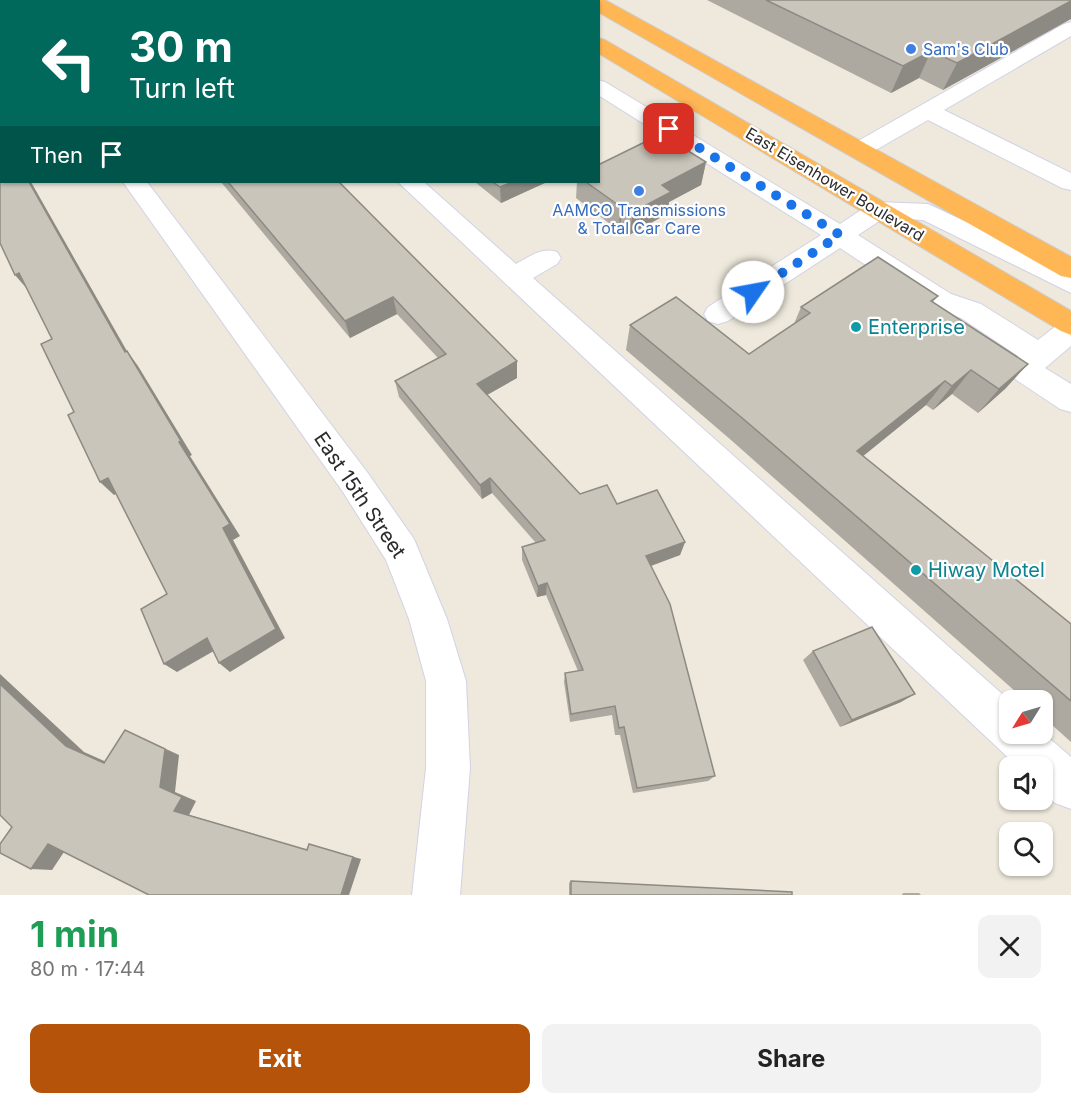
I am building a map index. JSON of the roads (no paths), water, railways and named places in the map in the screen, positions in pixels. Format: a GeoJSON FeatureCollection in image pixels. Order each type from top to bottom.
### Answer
{"type":"FeatureCollection","features":[{"type":"Feature","properties":{"kind":"highway","name":"East Eisenhower Boulevard"},"geometry":{"type":"LineString","coordinates":[[600,5],[1071,269]]}},
{"type":"Feature","properties":{"kind":"highway","name":"East Eisenhower Boulevard"},"geometry":{"type":"LineString","coordinates":[[600,45],[1071,324]]}},
{"type":"Feature","properties":{"kind":"street"},"geometry":{"type":"LineString","coordinates":[[859,150],[1071,28]]}},
{"type":"Feature","properties":{"kind":"street"},"geometry":{"type":"LineString","coordinates":[[600,87],[840,235],[941,301],[970,311],[1039,355]]}},
{"type":"Feature","properties":{"kind":"street"},"geometry":{"type":"LineString","coordinates":[[928,111],[1071,183]]}},
{"type":"Feature","properties":{"kind":"street","name":"East 15th Street"},"geometry":{"type":"LineString","coordinates":[[136,183],[355,482],[401,551],[428,619],[446,681],[448,768],[436,895]]}},
{"type":"Feature","properties":{"kind":"street"},"geometry":{"type":"LineString","coordinates":[[411,183],[999,721]]}},
{"type":"Feature","properties":{"kind":"street"},"geometry":{"type":"LineString","coordinates":[[718,314],[879,210],[928,212],[1071,283]]}},
{"type":"Feature","properties":{"kind":"street"},"geometry":{"type":"LineString","coordinates":[[514,277],[548,258]]}},
{"type":"Feature","properties":{"kind":"street"},"geometry":{"type":"LineString","coordinates":[[1071,330],[1023,369],[1071,400]]}},
{"type":"Feature","properties":{"kind":"street"},"geometry":{"type":"LineString","coordinates":[[1024,744],[1071,787]]}},
{"type":"Feature","properties":{"kind":"place","name":"Sam's Club"},"geometry":{"type":"Point","coordinates":[911,49]}},
{"type":"Feature","properties":{"kind":"place","name":"AAMCO Transmissions & Total Car Care"},"geometry":{"type":"Point","coordinates":[639,191]}},
{"type":"Feature","properties":{"kind":"place","name":"Enterprise"},"geometry":{"type":"Point","coordinates":[856,327]}},
{"type":"Feature","properties":{"kind":"place","name":"Hiway Motel"},"geometry":{"type":"Point","coordinates":[916,570]}}]}
